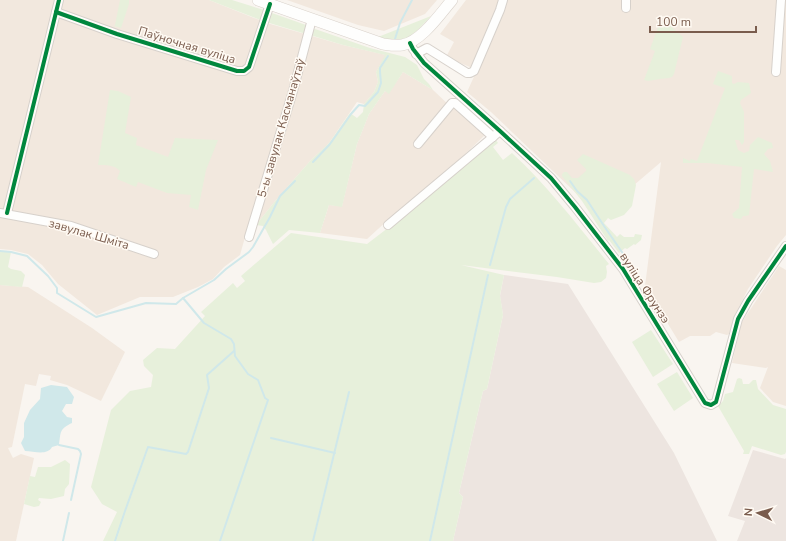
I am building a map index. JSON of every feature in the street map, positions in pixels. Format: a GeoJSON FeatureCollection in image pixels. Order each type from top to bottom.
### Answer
{"type":"FeatureCollection","features":[{"type":"Feature","properties":{"kind":"main road"},"geometry":{"type":"LineString","coordinates":[[258,0],[312,20],[383,44],[394,46],[402,46],[416,40],[452,0]]}},
{"type":"Feature","properties":{"kind":"street"},"geometry":{"type":"LineString","coordinates":[[3,213],[59,0]]}},
{"type":"Feature","properties":{"kind":"street"},"geometry":{"type":"LineString","coordinates":[[416,54],[427,48],[467,73],[474,71],[500,10],[502,0]]}},
{"type":"Feature","properties":{"kind":"street"},"geometry":{"type":"LineString","coordinates":[[776,72],[781,0]]}},
{"type":"Feature","properties":{"kind":"street","name":"Паўночная вуліца"},"geometry":{"type":"LineString","coordinates":[[56,12],[117,34],[237,71],[244,71],[249,67],[270,4]]}},
{"type":"Feature","properties":{"kind":"street","name":"5-ы завулак Касманаўтаў"},"geometry":{"type":"LineString","coordinates":[[249,237],[293,91],[312,20]]}},
{"type":"Feature","properties":{"kind":"street","name":"вуліца Фрунзэ"},"geometry":{"type":"LineString","coordinates":[[410,43],[416,54],[424,63],[551,178],[575,207],[620,264],[705,403],[711,405],[716,402],[738,319],[748,301],[786,246]]}},
{"type":"Feature","properties":{"kind":"street"},"geometry":{"type":"LineString","coordinates":[[418,144],[452,103],[455,103],[493,137]]}},
{"type":"Feature","properties":{"kind":"street"},"geometry":{"type":"LineString","coordinates":[[388,225],[500,131]]}},
{"type":"Feature","properties":{"kind":"street","name":"завулак Шміта"},"geometry":{"type":"LineString","coordinates":[[3,213],[71,226],[154,254]]}},
{"type":"Feature","properties":{"kind":"shaded area"},"geometry":{"type":"Polygon","coordinates":[[[0,0],[209,0],[267,23],[343,45],[386,55],[376,72],[378,82],[374,92],[364,104],[357,102],[329,143],[311,160],[256,225],[249,223],[240,255],[224,267],[213,279],[198,287],[173,297],[140,297],[97,315],[58,284],[42,265],[28,254],[0,249],[0,0]]]}},
{"type":"Feature","properties":{"kind":"shaded area"},"geometry":{"type":"Polygon","coordinates":[[[287,0],[437,0],[425,14],[384,31],[358,25],[287,0]]]}},
{"type":"Feature","properties":{"kind":"shaded area"},"geometry":{"type":"Polygon","coordinates":[[[466,0],[786,0],[786,235],[748,289],[734,317],[729,334],[727,335],[716,332],[710,336],[690,336],[679,342],[645,286],[661,162],[599,215],[491,112],[467,92],[477,70],[446,57],[454,42],[440,34],[466,0]]]}},
{"type":"Feature","properties":{"kind":"shaded area"},"geometry":{"type":"Polygon","coordinates":[[[403,72],[433,90],[452,108],[455,106],[485,135],[441,177],[399,210],[367,239],[320,233],[329,205],[342,206],[357,144],[369,114],[385,91],[389,93],[403,72]]]}},
{"type":"Feature","properties":{"kind":"shaded area"},"geometry":{"type":"Polygon","coordinates":[[[779,266],[786,270],[786,406],[773,402],[760,388],[768,367],[766,368],[732,363],[742,322],[779,266]]]}},
{"type":"Feature","properties":{"kind":"shaded area"},"geometry":{"type":"Polygon","coordinates":[[[504,275],[568,284],[674,453],[717,541],[453,541],[463,497],[459,493],[483,391],[487,389],[503,315],[500,296],[504,275]]]}},
{"type":"Feature","properties":{"kind":"shaded area"},"geometry":{"type":"Polygon","coordinates":[[[0,285],[28,287],[92,328],[125,352],[101,401],[67,385],[50,380],[51,376],[39,374],[36,386],[25,384],[12,447],[8,448],[13,458],[21,454],[34,458],[16,541],[0,541],[0,285]]]}},
{"type":"Feature","properties":{"kind":"shaded area"},"geometry":{"type":"Polygon","coordinates":[[[753,450],[785,459],[786,458],[786,541],[737,541],[745,521],[728,516],[753,450]]]}},
{"type":"Feature","properties":{"kind":"green space"},"geometry":{"type":"Polygon","coordinates":[[[120,0],[129,0],[121,28],[114,26],[120,0]]]}},
{"type":"Feature","properties":{"kind":"green space"},"geometry":{"type":"Polygon","coordinates":[[[209,0],[232,0],[264,10],[263,21],[209,0]]]}},
{"type":"Feature","properties":{"kind":"green space"},"geometry":{"type":"Polygon","coordinates":[[[270,13],[306,25],[306,34],[266,22],[270,13]]]}},
{"type":"Feature","properties":{"kind":"green space"},"geometry":{"type":"Polygon","coordinates":[[[431,16],[409,37],[396,40],[378,37],[431,16]]]}},
{"type":"Feature","properties":{"kind":"green space"},"geometry":{"type":"Polygon","coordinates":[[[660,22],[668,24],[683,37],[672,77],[648,81],[644,80],[655,51],[650,49],[660,22]]]}},
{"type":"Feature","properties":{"kind":"green space"},"geometry":{"type":"Polygon","coordinates":[[[315,29],[370,48],[405,57],[417,65],[424,79],[433,90],[403,72],[389,94],[385,91],[369,114],[357,144],[342,207],[329,205],[320,233],[289,230],[273,244],[263,226],[256,225],[311,160],[329,143],[350,113],[357,118],[363,112],[364,104],[374,92],[378,82],[376,72],[385,55],[310,35],[315,29]]]}},
{"type":"Feature","properties":{"kind":"green space"},"geometry":{"type":"Polygon","coordinates":[[[718,71],[732,76],[732,83],[734,84],[738,82],[749,83],[751,93],[741,100],[740,103],[744,112],[744,142],[742,145],[739,140],[735,140],[738,150],[744,153],[749,151],[750,145],[758,137],[772,143],[773,148],[768,149],[764,154],[770,161],[773,172],[754,169],[749,215],[743,216],[741,219],[734,218],[732,214],[739,208],[742,167],[708,163],[683,163],[683,158],[690,161],[691,159],[697,161],[725,88],[713,84],[718,71]]]}},
{"type":"Feature","properties":{"kind":"green space"},"geometry":{"type":"Polygon","coordinates":[[[110,90],[118,91],[131,97],[125,133],[137,138],[136,145],[168,157],[175,138],[218,140],[206,170],[198,210],[189,207],[191,195],[167,193],[138,182],[136,187],[117,179],[120,171],[113,166],[98,165],[110,90]]]}},
{"type":"Feature","properties":{"kind":"green space"},"geometry":{"type":"Polygon","coordinates":[[[495,139],[498,143],[493,147],[503,160],[512,153],[538,179],[609,264],[606,266],[606,278],[601,282],[594,283],[461,265],[504,275],[500,295],[503,315],[487,389],[483,391],[459,493],[463,497],[453,541],[103,541],[117,512],[102,504],[91,487],[111,410],[130,391],[151,387],[153,375],[144,366],[143,360],[157,348],[175,349],[205,316],[201,312],[233,283],[237,288],[245,281],[241,276],[291,233],[367,244],[397,221],[495,139]]]}},
{"type":"Feature","properties":{"kind":"green space"},"geometry":{"type":"Polygon","coordinates":[[[583,154],[630,175],[634,179],[636,185],[632,206],[624,215],[611,220],[608,218],[604,223],[617,237],[620,234],[624,237],[634,237],[635,234],[642,235],[641,240],[635,245],[634,244],[627,249],[625,248],[619,253],[609,240],[608,241],[582,201],[562,176],[564,172],[567,172],[572,178],[578,178],[586,171],[586,169],[577,160],[583,154]]]}},
{"type":"Feature","properties":{"kind":"green space"},"geometry":{"type":"Polygon","coordinates":[[[0,251],[11,252],[8,267],[21,271],[25,275],[22,287],[0,285],[0,251]]]}},
{"type":"Feature","properties":{"kind":"green space"},"geometry":{"type":"Polygon","coordinates":[[[651,330],[673,364],[653,377],[632,342],[651,330]]]}},
{"type":"Feature","properties":{"kind":"green space"},"geometry":{"type":"Polygon","coordinates":[[[677,372],[693,398],[674,411],[657,384],[677,372]]]}},
{"type":"Feature","properties":{"kind":"green space"},"geometry":{"type":"Polygon","coordinates":[[[737,379],[742,379],[743,384],[749,384],[753,380],[756,380],[758,389],[773,405],[786,409],[785,454],[781,455],[752,446],[749,454],[743,454],[744,451],[718,406],[723,401],[725,394],[733,392],[737,379]]]}},
{"type":"Feature","properties":{"kind":"green space"},"geometry":{"type":"Polygon","coordinates":[[[65,460],[70,464],[69,484],[65,489],[64,496],[51,499],[39,498],[38,500],[41,502],[39,506],[34,507],[24,504],[30,476],[35,477],[38,467],[51,467],[65,460]]]}},
{"type":"Feature","properties":{"kind":"water"},"geometry":{"type":"Polygon","coordinates":[[[51,385],[67,387],[74,397],[72,404],[66,404],[62,411],[67,417],[72,418],[72,423],[61,431],[59,445],[44,452],[25,451],[21,443],[24,437],[24,423],[30,410],[40,399],[41,388],[51,385]]]}},
{"type":"Feature","properties":{"kind":"waterway"},"geometry":{"type":"LineString","coordinates":[[395,39],[400,23],[412,0]]}},
{"type":"Feature","properties":{"kind":"waterway"},"geometry":{"type":"LineString","coordinates":[[313,162],[330,144],[359,105],[365,106],[378,92],[381,83],[380,68],[388,56]]}},
{"type":"Feature","properties":{"kind":"waterway"},"geometry":{"type":"LineString","coordinates":[[490,265],[506,207],[510,199],[534,178]]}},
{"type":"Feature","properties":{"kind":"waterway"},"geometry":{"type":"LineString","coordinates":[[0,251],[27,256],[48,276],[57,288],[57,293],[96,317],[146,303],[176,304],[183,298],[214,280],[249,252],[270,217],[280,196],[295,181]]}},
{"type":"Feature","properties":{"kind":"waterway"},"geometry":{"type":"LineString","coordinates":[[570,181],[577,191],[587,200],[624,255]]}},
{"type":"Feature","properties":{"kind":"waterway"},"geometry":{"type":"LineString","coordinates":[[430,541],[488,275]]}},
{"type":"Feature","properties":{"kind":"waterway"},"geometry":{"type":"LineString","coordinates":[[183,298],[204,323],[231,339],[234,344],[235,356],[248,374],[258,380],[265,398],[268,400],[220,541]]}},
{"type":"Feature","properties":{"kind":"waterway"},"geometry":{"type":"LineString","coordinates":[[115,541],[148,447],[186,454],[188,452],[209,388],[207,375],[234,351]]}},
{"type":"Feature","properties":{"kind":"waterway"},"geometry":{"type":"LineString","coordinates":[[313,541],[349,392]]}},
{"type":"Feature","properties":{"kind":"waterway"},"geometry":{"type":"LineString","coordinates":[[271,438],[335,453]]}},
{"type":"Feature","properties":{"kind":"waterway"},"geometry":{"type":"LineString","coordinates":[[59,445],[78,449],[81,454],[71,500]]}},
{"type":"Feature","properties":{"kind":"waterway"},"geometry":{"type":"LineString","coordinates":[[63,541],[69,513]]}},
{"type":"Feature","properties":{"kind":"cycle path"},"geometry":{"type":"LineString","coordinates":[[7,213],[59,0]]}},
{"type":"Feature","properties":{"kind":"cycle path"},"geometry":{"type":"LineString","coordinates":[[56,12],[117,34],[237,71],[244,71],[249,67],[270,4]]}},
{"type":"Feature","properties":{"kind":"cycle path"},"geometry":{"type":"LineString","coordinates":[[410,43],[424,63],[551,178],[575,207],[623,269],[705,403],[711,405],[716,402],[738,319],[748,301],[786,246]]}}]}
